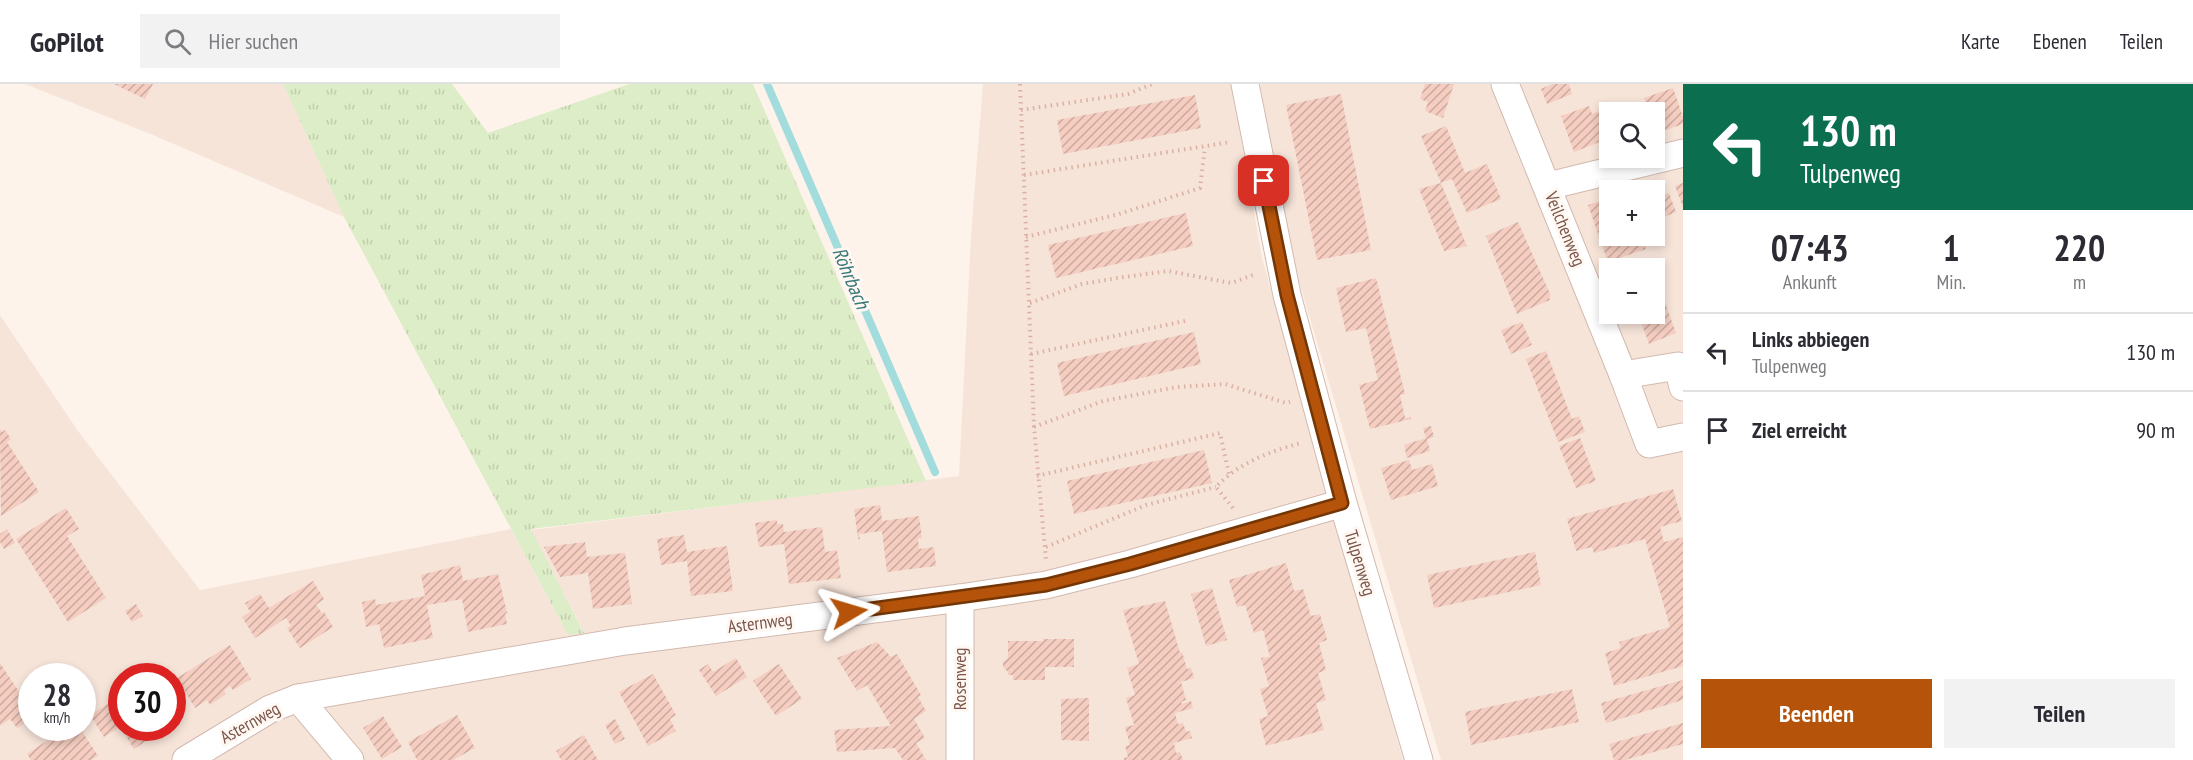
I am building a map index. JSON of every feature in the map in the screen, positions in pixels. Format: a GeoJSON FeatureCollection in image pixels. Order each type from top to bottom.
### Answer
{"type":"FeatureCollection","features":[{"type":"Feature","properties":{"kind":"street","name":"Tulpenweg"},"geometry":{"type":"LineString","coordinates":[[1245,84],[1281,266],[1314,397],[1342,503],[1419,760]]}},
{"type":"Feature","properties":{"kind":"street","name":"Veilchenweg"},"geometry":{"type":"LineString","coordinates":[[1505,84],[1548,186],[1649,444],[1683,437]]}},
{"type":"Feature","properties":{"kind":"street"},"geometry":{"type":"LineString","coordinates":[[1548,186],[1683,153]]}},
{"type":"Feature","properties":{"kind":"street"},"geometry":{"type":"LineString","coordinates":[[1623,375],[1681,373]]}},
{"type":"Feature","properties":{"kind":"street","name":"Asternweg"},"geometry":{"type":"LineString","coordinates":[[186,760],[270,708],[298,698],[625,641],[1046,585],[1130,564],[1342,503]]}},
{"type":"Feature","properties":{"kind":"street","name":"Rosenweg"},"geometry":{"type":"LineString","coordinates":[[960,598],[960,760]]}},
{"type":"Feature","properties":{"kind":"street"},"geometry":{"type":"LineString","coordinates":[[298,698],[350,760]]}},
{"type":"Feature","properties":{"kind":"path"},"geometry":{"type":"LineString","coordinates":[[1020,84],[1034,428],[1037,476],[1046,547],[1046,585]]}},
{"type":"Feature","properties":{"kind":"path"},"geometry":{"type":"LineString","coordinates":[[1021,110],[1128,94],[1152,84]]}},
{"type":"Feature","properties":{"kind":"path"},"geometry":{"type":"LineString","coordinates":[[1024,175],[1256,138]]}},
{"type":"Feature","properties":{"kind":"path"},"geometry":{"type":"LineString","coordinates":[[1026,237],[1119,214],[1200,188],[1205,147]]}},
{"type":"Feature","properties":{"kind":"path"},"geometry":{"type":"LineString","coordinates":[[1030,303],[1082,284],[1117,278],[1168,272],[1231,283],[1281,266]]}},
{"type":"Feature","properties":{"kind":"path"},"geometry":{"type":"LineString","coordinates":[[1031,354],[1189,320]]}},
{"type":"Feature","properties":{"kind":"path"},"geometry":{"type":"LineString","coordinates":[[1034,428],[1103,401],[1177,387],[1225,384],[1286,403],[1314,397]]}},
{"type":"Feature","properties":{"kind":"path"},"geometry":{"type":"LineString","coordinates":[[1037,476],[1220,433],[1228,474]]}},
{"type":"Feature","properties":{"kind":"path"},"geometry":{"type":"LineString","coordinates":[[1046,547],[1146,505],[1216,487],[1228,474],[1276,450],[1325,436]]}},
{"type":"Feature","properties":{"kind":"path"},"geometry":{"type":"LineString","coordinates":[[1216,487],[1251,529]]}},
{"type":"Feature","properties":{"kind":"shaded area"},"geometry":{"type":"Polygon","coordinates":[[[25,84],[283,84],[344,217],[148,133],[25,84]]]}},
{"type":"Feature","properties":{"kind":"shaded area"},"geometry":{"type":"Polygon","coordinates":[[[983,84],[1232,84],[1262,258],[1403,760],[0,760],[0,315],[78,431],[200,590],[511,529],[568,635],[584,632],[531,530],[959,476],[971,235],[983,84]]]}},
{"type":"Feature","properties":{"kind":"shaded area"},"geometry":{"type":"Polygon","coordinates":[[[1260,84],[1683,84],[1683,760],[1441,760],[1292,258],[1260,84]]]}},
{"type":"Feature","properties":{"kind":"green space"},"geometry":{"type":"Polygon","coordinates":[[[283,84],[452,84],[488,133],[629,84],[753,84],[926,481],[531,529],[584,633],[568,635],[344,217],[283,84]]]}},
{"type":"Feature","properties":{"kind":"building"},"geometry":{"type":"Polygon","coordinates":[[[114,84],[153,84],[145,99],[114,84]]]}},
{"type":"Feature","properties":{"kind":"building"},"geometry":{"type":"Polygon","coordinates":[[[1425,84],[1454,84],[1443,118],[1425,111],[1428,102],[1420,99],[1425,84]]]}},
{"type":"Feature","properties":{"kind":"building"},"geometry":{"type":"Polygon","coordinates":[[[1552,84],[1569,84],[1572,94],[1547,104],[1541,89],[1552,84]]]}},
{"type":"Feature","properties":{"kind":"building"},"geometry":{"type":"Polygon","coordinates":[[[1673,88],[1683,117],[1683,124],[1665,130],[1665,102],[1646,102],[1644,98],[1673,88]]]}},
{"type":"Feature","properties":{"kind":"building"},"geometry":{"type":"Polygon","coordinates":[[[1341,94],[1371,250],[1317,260],[1286,105],[1341,94]]]}},
{"type":"Feature","properties":{"kind":"building"},"geometry":{"type":"Polygon","coordinates":[[[1195,95],[1201,128],[1063,154],[1057,120],[1195,95]]]}},
{"type":"Feature","properties":{"kind":"building"},"geometry":{"type":"Polygon","coordinates":[[[1589,106],[1592,114],[1599,111],[1599,142],[1574,152],[1561,116],[1589,106]]]}},
{"type":"Feature","properties":{"kind":"building"},"geometry":{"type":"Polygon","coordinates":[[[1446,126],[1465,173],[1487,164],[1501,199],[1467,213],[1452,179],[1441,183],[1421,136],[1446,126]]]}},
{"type":"Feature","properties":{"kind":"building"},"geometry":{"type":"Polygon","coordinates":[[[1441,183],[1467,246],[1444,251],[1419,189],[1441,183]]]}},
{"type":"Feature","properties":{"kind":"building"},"geometry":{"type":"Polygon","coordinates":[[[1683,183],[1683,207],[1675,186],[1683,183]]]}},
{"type":"Feature","properties":{"kind":"building"},"geometry":{"type":"Polygon","coordinates":[[[1669,193],[1676,212],[1665,216],[1665,195],[1669,193]]]}},
{"type":"Feature","properties":{"kind":"building"},"geometry":{"type":"Polygon","coordinates":[[[1599,202],[1599,236],[1588,205],[1599,202]]]}},
{"type":"Feature","properties":{"kind":"building"},"geometry":{"type":"Polygon","coordinates":[[[1186,213],[1193,246],[1056,278],[1048,245],[1186,213]]]}},
{"type":"Feature","properties":{"kind":"building"},"geometry":{"type":"Polygon","coordinates":[[[1518,222],[1551,296],[1550,300],[1517,314],[1486,236],[1518,222]]]}},
{"type":"Feature","properties":{"kind":"building"},"geometry":{"type":"Polygon","coordinates":[[[1602,246],[1645,246],[1646,249],[1620,258],[1607,258],[1602,246]]]}},
{"type":"Feature","properties":{"kind":"building"},"geometry":{"type":"Polygon","coordinates":[[[1376,278],[1405,394],[1400,395],[1405,418],[1411,417],[1411,419],[1370,429],[1359,385],[1378,380],[1366,328],[1346,332],[1336,288],[1376,278]]]}},
{"type":"Feature","properties":{"kind":"building"},"geometry":{"type":"Polygon","coordinates":[[[1665,303],[1676,333],[1649,344],[1642,324],[1665,324],[1665,303]]]}},
{"type":"Feature","properties":{"kind":"building"},"geometry":{"type":"Polygon","coordinates":[[[1522,322],[1532,345],[1511,354],[1501,330],[1522,322]]]}},
{"type":"Feature","properties":{"kind":"building"},"geometry":{"type":"Polygon","coordinates":[[[1194,332],[1201,364],[1064,396],[1057,363],[1194,332]]]}},
{"type":"Feature","properties":{"kind":"building"},"geometry":{"type":"Polygon","coordinates":[[[1546,351],[1572,419],[1579,416],[1585,432],[1558,442],[1526,359],[1546,351]]]}},
{"type":"Feature","properties":{"kind":"building"},"geometry":{"type":"Polygon","coordinates":[[[1431,426],[1434,437],[1427,439],[1430,451],[1407,458],[1404,445],[1426,438],[1423,428],[1431,426]]]}},
{"type":"Feature","properties":{"kind":"building"},"geometry":{"type":"Polygon","coordinates":[[[0,429],[2,432],[5,430],[11,439],[7,442],[39,492],[1,516],[0,429]]]}},
{"type":"Feature","properties":{"kind":"building"},"geometry":{"type":"Polygon","coordinates":[[[1580,438],[1596,481],[1576,488],[1559,446],[1580,438]]]}},
{"type":"Feature","properties":{"kind":"building"},"geometry":{"type":"Polygon","coordinates":[[[1204,450],[1212,483],[1074,514],[1067,481],[1204,450]]]}},
{"type":"Feature","properties":{"kind":"building"},"geometry":{"type":"Polygon","coordinates":[[[1409,460],[1412,470],[1432,464],[1438,486],[1391,500],[1381,468],[1409,460]]]}},
{"type":"Feature","properties":{"kind":"building"},"geometry":{"type":"Polygon","coordinates":[[[1673,489],[1682,521],[1660,527],[1664,542],[1683,537],[1683,666],[1614,686],[1605,653],[1621,648],[1619,642],[1670,627],[1645,539],[1594,553],[1592,547],[1576,551],[1567,519],[1673,489]]]}},
{"type":"Feature","properties":{"kind":"building"},"geometry":{"type":"Polygon","coordinates":[[[880,505],[882,521],[919,516],[922,538],[918,539],[919,549],[934,547],[936,566],[887,572],[882,531],[859,534],[860,539],[858,539],[854,509],[880,505]]]}},
{"type":"Feature","properties":{"kind":"building"},"geometry":{"type":"Polygon","coordinates":[[[66,508],[79,529],[67,536],[106,598],[68,622],[16,539],[66,508]]]}},
{"type":"Feature","properties":{"kind":"building"},"geometry":{"type":"Polygon","coordinates":[[[777,520],[777,524],[783,524],[784,532],[822,527],[825,552],[837,550],[841,578],[789,584],[784,544],[759,547],[755,523],[777,520]]]}},
{"type":"Feature","properties":{"kind":"building"},"geometry":{"type":"Polygon","coordinates":[[[7,529],[15,543],[4,549],[0,542],[0,534],[7,529]]]}},
{"type":"Feature","properties":{"kind":"building"},"geometry":{"type":"Polygon","coordinates":[[[684,535],[687,552],[727,546],[733,591],[691,596],[687,561],[661,565],[657,539],[684,535]]]}},
{"type":"Feature","properties":{"kind":"building"},"geometry":{"type":"Polygon","coordinates":[[[585,542],[587,557],[625,553],[632,604],[593,609],[588,573],[560,577],[544,547],[585,542]]]}},
{"type":"Feature","properties":{"kind":"building"},"geometry":{"type":"Polygon","coordinates":[[[1535,552],[1541,585],[1434,608],[1427,575],[1535,552]]]}},
{"type":"Feature","properties":{"kind":"building"},"geometry":{"type":"Polygon","coordinates":[[[1286,563],[1294,591],[1303,589],[1311,616],[1320,614],[1327,640],[1319,643],[1326,670],[1318,673],[1326,700],[1316,703],[1324,730],[1266,746],[1259,719],[1268,716],[1260,689],[1269,686],[1261,658],[1270,657],[1263,630],[1254,633],[1245,605],[1237,607],[1229,580],[1286,563]]]}},
{"type":"Feature","properties":{"kind":"building"},"geometry":{"type":"Polygon","coordinates":[[[460,565],[463,581],[498,574],[507,613],[505,614],[507,624],[468,632],[462,599],[427,605],[433,638],[384,648],[379,624],[366,627],[362,602],[375,599],[376,605],[425,596],[421,575],[460,565]]]}},
{"type":"Feature","properties":{"kind":"building"},"geometry":{"type":"Polygon","coordinates":[[[313,581],[324,599],[316,605],[322,613],[324,612],[333,627],[300,648],[287,628],[291,626],[286,618],[255,638],[242,617],[250,612],[245,603],[260,594],[269,608],[313,581]]]}},
{"type":"Feature","properties":{"kind":"building"},"geometry":{"type":"Polygon","coordinates":[[[1212,588],[1227,640],[1206,646],[1191,594],[1212,588]]]}},
{"type":"Feature","properties":{"kind":"building"},"geometry":{"type":"Polygon","coordinates":[[[1165,601],[1180,653],[1182,652],[1187,669],[1191,668],[1194,678],[1181,682],[1186,700],[1181,702],[1182,704],[1191,701],[1193,708],[1175,713],[1178,724],[1183,723],[1186,732],[1190,731],[1192,738],[1174,743],[1176,753],[1180,752],[1183,760],[1124,760],[1128,757],[1125,746],[1130,745],[1125,727],[1134,725],[1126,698],[1135,695],[1127,668],[1139,664],[1123,610],[1165,601]]]}},
{"type":"Feature","properties":{"kind":"building"},"geometry":{"type":"Polygon","coordinates":[[[136,604],[143,616],[132,622],[125,611],[136,604]]]}},
{"type":"Feature","properties":{"kind":"building"},"geometry":{"type":"Polygon","coordinates":[[[1043,639],[1074,639],[1074,667],[1045,667],[1045,680],[1013,680],[1013,675],[1008,675],[1003,667],[1003,662],[1008,658],[1008,641],[1043,641],[1043,639]]]}},
{"type":"Feature","properties":{"kind":"building"},"geometry":{"type":"Polygon","coordinates":[[[877,642],[891,657],[897,654],[921,695],[918,697],[926,711],[914,719],[925,738],[916,743],[926,760],[903,760],[895,748],[837,752],[834,730],[891,726],[867,685],[857,691],[837,658],[877,642]]]}},
{"type":"Feature","properties":{"kind":"building"},"geometry":{"type":"Polygon","coordinates":[[[230,645],[251,679],[233,690],[230,686],[224,690],[226,694],[210,705],[207,700],[195,708],[186,693],[186,672],[230,645]]]}},
{"type":"Feature","properties":{"kind":"building"},"geometry":{"type":"Polygon","coordinates":[[[736,658],[747,677],[716,696],[699,670],[708,664],[713,672],[736,658]]]}},
{"type":"Feature","properties":{"kind":"building"},"geometry":{"type":"Polygon","coordinates":[[[0,663],[18,690],[18,727],[10,719],[0,726],[0,663]]]}},
{"type":"Feature","properties":{"kind":"building"},"geometry":{"type":"Polygon","coordinates":[[[779,664],[802,699],[776,716],[753,681],[779,664]]]}},
{"type":"Feature","properties":{"kind":"building"},"geometry":{"type":"Polygon","coordinates":[[[653,674],[676,715],[670,719],[676,731],[648,746],[619,692],[653,674]]]}},
{"type":"Feature","properties":{"kind":"building"},"geometry":{"type":"Polygon","coordinates":[[[1683,680],[1683,700],[1606,723],[1601,703],[1683,680]]]}},
{"type":"Feature","properties":{"kind":"building"},"geometry":{"type":"Polygon","coordinates":[[[1572,689],[1579,722],[1471,745],[1465,712],[1572,689]]]}},
{"type":"Feature","properties":{"kind":"building"},"geometry":{"type":"Polygon","coordinates":[[[1089,698],[1089,741],[1061,740],[1061,699],[1089,698]]]}},
{"type":"Feature","properties":{"kind":"building"},"geometry":{"type":"Polygon","coordinates":[[[108,704],[108,734],[104,737],[96,724],[96,711],[108,704]]]}},
{"type":"Feature","properties":{"kind":"building"},"geometry":{"type":"Polygon","coordinates":[[[457,715],[475,748],[453,760],[417,760],[408,742],[457,715]]]}},
{"type":"Feature","properties":{"kind":"building"},"geometry":{"type":"Polygon","coordinates":[[[383,716],[402,747],[382,759],[363,728],[383,716]]]}},
{"type":"Feature","properties":{"kind":"building"},"geometry":{"type":"Polygon","coordinates":[[[615,719],[625,739],[615,744],[605,725],[615,719]]]}},
{"type":"Feature","properties":{"kind":"building"},"geometry":{"type":"Polygon","coordinates":[[[1683,723],[1683,744],[1625,760],[1614,760],[1609,744],[1683,723]]]}},
{"type":"Feature","properties":{"kind":"building"},"geometry":{"type":"Polygon","coordinates":[[[584,735],[598,760],[561,760],[556,751],[584,735]]]}},
{"type":"Feature","properties":{"kind":"building"},"geometry":{"type":"Polygon","coordinates":[[[46,741],[88,741],[98,756],[91,760],[31,760],[27,754],[46,741]]]}},
{"type":"Feature","properties":{"kind":"building"},"geometry":{"type":"Polygon","coordinates":[[[129,741],[146,741],[134,749],[129,741]]]}},
{"type":"Feature","properties":{"kind":"waterway","name":"Röhrbach"},"geometry":{"type":"LineString","coordinates":[[767,84],[935,472]]}},
{"type":"Feature","properties":{"kind":"route"},"geometry":{"type":"LineString","coordinates":[[849,612],[1046,585],[1130,564],[1342,503],[1287,295],[1264,181]]}}]}
